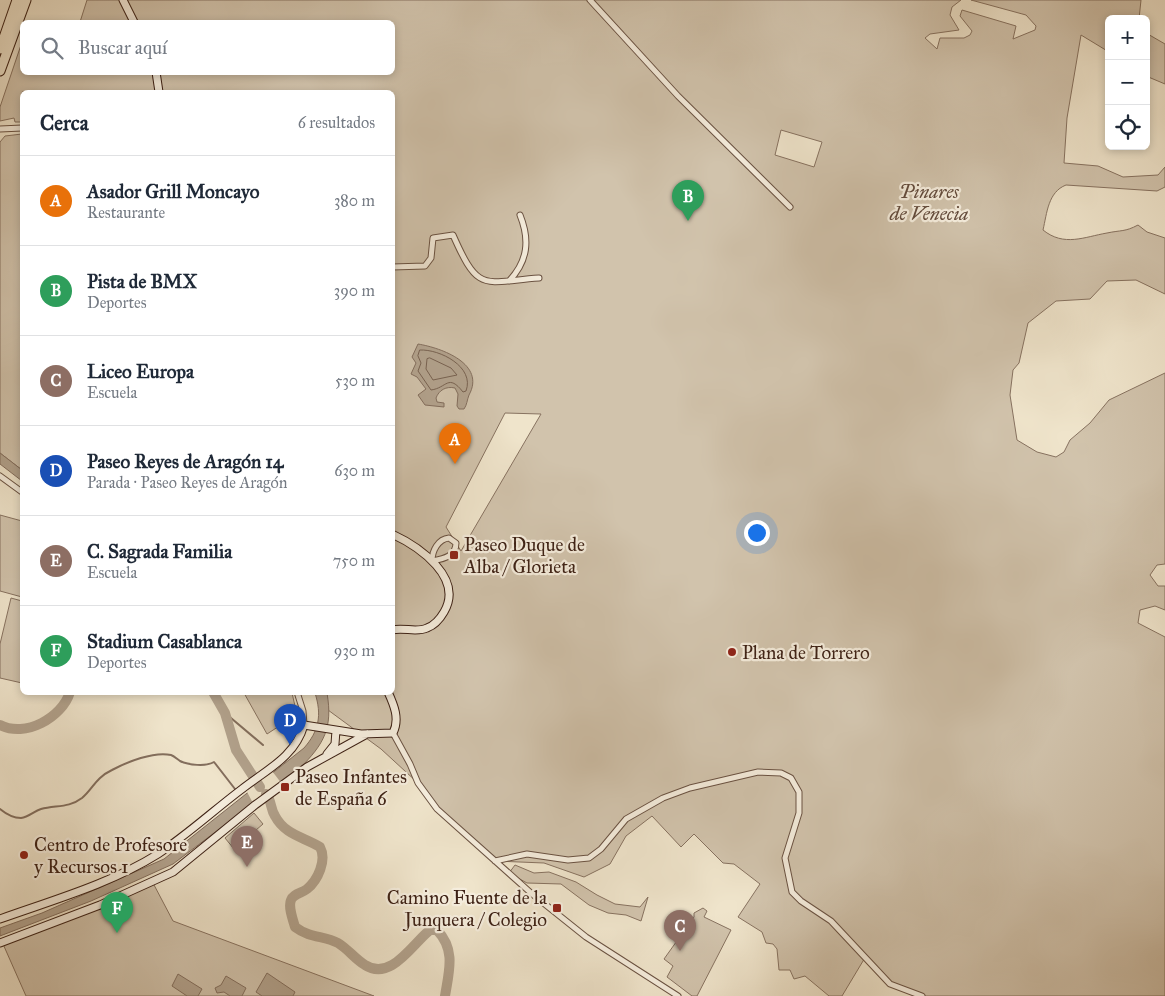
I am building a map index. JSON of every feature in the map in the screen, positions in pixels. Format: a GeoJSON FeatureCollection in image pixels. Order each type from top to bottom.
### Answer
{"type":"FeatureCollection","features":[{"type":"Feature","properties":{"kind":"highway"},"geometry":{"type":"LineString","coordinates":[[0,71],[2,54],[17,0]]}},
{"type":"Feature","properties":{"kind":"highway"},"geometry":{"type":"LineString","coordinates":[[2,54],[26,0]]}},
{"type":"Feature","properties":{"kind":"street"},"geometry":{"type":"LineString","coordinates":[[124,0],[133,20]]}},
{"type":"Feature","properties":{"kind":"street"},"geometry":{"type":"LineString","coordinates":[[590,0],[678,96],[790,207]]}},
{"type":"Feature","properties":{"kind":"street"},"geometry":{"type":"LineString","coordinates":[[156,75],[159,90]]}},
{"type":"Feature","properties":{"kind":"street"},"geometry":{"type":"LineString","coordinates":[[0,129],[20,128]]}},
{"type":"Feature","properties":{"kind":"street"},"geometry":{"type":"LineString","coordinates":[[509,281],[523,263],[527,248],[526,229],[520,215]]}},
{"type":"Feature","properties":{"kind":"street"},"geometry":{"type":"LineString","coordinates":[[395,268],[425,266],[431,258],[433,238],[453,235],[464,260],[478,277],[486,283],[539,278]]}},
{"type":"Feature","properties":{"kind":"street"},"geometry":{"type":"LineString","coordinates":[[0,476],[20,491]]}},
{"type":"Feature","properties":{"kind":"street"},"geometry":{"type":"LineString","coordinates":[[395,535],[406,540],[432,561],[444,576],[449,588],[448,602],[442,614],[433,625],[423,630],[395,630]]}},
{"type":"Feature","properties":{"kind":"street"},"geometry":{"type":"LineString","coordinates":[[444,538],[452,539],[456,543],[456,547],[450,556],[432,561],[434,551],[444,538]]}},
{"type":"Feature","properties":{"kind":"street"},"geometry":{"type":"LineString","coordinates":[[423,554],[434,551]]}},
{"type":"Feature","properties":{"kind":"street"},"geometry":{"type":"LineString","coordinates":[[0,919],[87,887],[144,862],[270,769],[293,746],[304,725],[303,711],[297,695]]}},
{"type":"Feature","properties":{"kind":"street"},"geometry":{"type":"LineString","coordinates":[[389,695],[396,713],[396,724],[393,732],[429,800],[495,861],[591,942],[678,996]]}},
{"type":"Feature","properties":{"kind":"street"},"geometry":{"type":"LineString","coordinates":[[304,725],[367,734],[393,732]]}},
{"type":"Feature","properties":{"kind":"street"},"geometry":{"type":"LineString","coordinates":[[323,758],[335,744],[333,730]]}},
{"type":"Feature","properties":{"kind":"street"},"geometry":{"type":"LineString","coordinates":[[0,943],[100,905],[169,874],[283,785],[323,758],[367,734]]}},
{"type":"Feature","properties":{"kind":"street"},"geometry":{"type":"LineString","coordinates":[[495,861],[527,854],[568,860],[589,858],[601,849],[626,819],[663,798],[690,788],[758,772],[781,773],[791,778],[799,792],[799,813],[785,858],[792,892],[801,901],[830,921],[890,984],[922,996]]}},
{"type":"Feature","properties":{"kind":"green space","name":"Pinares de Venecia"},"geometry":{"type":"Polygon","coordinates":[[[87,0],[961,0],[952,7],[950,15],[959,30],[930,34],[925,38],[937,49],[940,38],[964,38],[970,35],[972,31],[960,16],[962,10],[1016,26],[1013,39],[1035,30],[1036,26],[1026,15],[971,0],[1141,0],[1139,15],[1105,15],[1105,50],[1081,35],[1067,118],[1064,163],[1098,166],[1123,177],[1158,175],[1165,167],[1165,187],[1157,191],[1066,185],[1060,188],[1052,198],[1047,210],[1043,230],[1059,238],[1074,239],[1126,230],[1138,225],[1147,232],[1165,238],[1165,294],[1136,280],[1107,281],[1090,299],[1056,301],[1028,323],[1019,363],[1013,370],[1010,395],[1017,440],[1037,452],[1056,457],[1064,452],[1070,440],[1090,423],[1109,400],[1165,373],[1165,564],[1157,565],[1150,575],[1158,586],[1165,586],[1165,610],[1155,606],[1140,610],[1138,623],[1165,637],[1165,996],[922,996],[890,984],[866,956],[842,996],[829,996],[805,976],[794,979],[790,970],[779,970],[777,949],[773,944],[766,943],[762,932],[738,917],[760,884],[734,864],[723,863],[694,834],[681,847],[652,816],[626,836],[610,864],[584,877],[544,863],[495,861],[437,809],[418,783],[381,749],[328,710],[327,695],[395,695],[395,90],[20,90],[20,122],[15,122],[14,118],[0,121],[0,107],[20,48],[20,75],[395,75],[395,20],[81,20],[87,0]],[[781,130],[775,155],[814,167],[822,142],[781,130]],[[505,413],[446,527],[461,551],[541,414],[505,413]]]}},
{"type":"Feature","properties":{"kind":"green space"},"geometry":{"type":"Polygon","coordinates":[[[1150,35],[1165,44],[1165,84],[1150,78],[1150,35]]]}},
{"type":"Feature","properties":{"kind":"green space"},"geometry":{"type":"Polygon","coordinates":[[[20,134],[20,468],[0,453],[0,142],[5,136],[20,134]]]}},
{"type":"Feature","properties":{"kind":"green space"},"geometry":{"type":"Polygon","coordinates":[[[0,515],[20,520],[20,596],[0,591],[0,515]]]}},
{"type":"Feature","properties":{"kind":"green space"},"geometry":{"type":"Polygon","coordinates":[[[11,598],[20,600],[20,683],[0,678],[0,644],[11,598]]]}},
{"type":"Feature","properties":{"kind":"green space"},"geometry":{"type":"Polygon","coordinates":[[[245,695],[292,695],[298,719],[287,721],[267,734],[245,695]]]}},
{"type":"Feature","properties":{"kind":"green space"},"geometry":{"type":"Polygon","coordinates":[[[254,813],[263,824],[234,849],[225,838],[254,813]]]}},
{"type":"Feature","properties":{"kind":"green space"},"geometry":{"type":"Polygon","coordinates":[[[515,865],[534,873],[549,872],[576,882],[615,904],[640,907],[648,897],[641,921],[626,915],[608,913],[589,905],[561,884],[527,883],[509,873],[515,865]]]}},
{"type":"Feature","properties":{"kind":"green space"},"geometry":{"type":"Polygon","coordinates":[[[153,883],[173,921],[374,996],[26,996],[3,944],[153,883]]]}},
{"type":"Feature","properties":{"kind":"green space"},"geometry":{"type":"Polygon","coordinates":[[[703,908],[707,911],[704,917],[731,930],[697,996],[692,996],[667,977],[673,966],[664,959],[694,917],[694,913],[703,908]]]}},
{"type":"Feature","properties":{"kind":"water"},"geometry":{"type":"Polygon","coordinates":[[[418,344],[438,349],[459,359],[467,366],[472,375],[473,384],[464,409],[459,409],[457,406],[458,394],[455,388],[443,389],[436,398],[437,402],[444,403],[444,407],[425,405],[418,395],[426,389],[417,377],[411,374],[416,363],[412,357],[418,344]]]}},
{"type":"Feature","properties":{"kind":"water"},"geometry":{"type":"Polygon","coordinates":[[[0,453],[20,468],[20,479],[0,464],[0,453]]]}},
{"type":"Feature","properties":{"kind":"water"},"geometry":{"type":"Polygon","coordinates":[[[316,695],[327,695],[329,716],[325,735],[308,759],[300,768],[173,864],[91,901],[0,936],[0,928],[42,913],[164,859],[304,748],[313,735],[318,722],[316,695]]]}},
{"type":"Feature","properties":{"kind":"water"},"geometry":{"type":"Polygon","coordinates":[[[267,973],[295,992],[293,996],[262,996],[256,992],[267,973]]]}},
{"type":"Feature","properties":{"kind":"water"},"geometry":{"type":"Polygon","coordinates":[[[178,974],[202,989],[198,996],[187,996],[172,986],[178,974]]]}},
{"type":"Feature","properties":{"kind":"water"},"geometry":{"type":"Polygon","coordinates":[[[226,976],[246,988],[242,996],[230,996],[224,992],[217,993],[215,988],[221,985],[226,976]]]}},
{"type":"Feature","properties":{"kind":"pier"},"geometry":{"type":"Polygon","coordinates":[[[272,771],[282,784],[254,805],[246,790],[272,771]]]}},
{"type":"Feature","properties":{"kind":"waterway"},"geometry":{"type":"LineString","coordinates":[[0,725],[20,729],[41,723],[59,710],[69,695]]}},
{"type":"Feature","properties":{"kind":"waterway"},"geometry":{"type":"LineString","coordinates":[[215,695],[225,713],[236,750],[260,787]]}},
{"type":"Feature","properties":{"kind":"waterway"},"geometry":{"type":"LineString","coordinates":[[225,713],[263,745]]}},
{"type":"Feature","properties":{"kind":"waterway"},"geometry":{"type":"LineString","coordinates":[[0,809],[9,815],[21,818],[41,809],[72,803],[82,798],[106,773],[133,761],[164,754],[192,764],[206,765],[214,762],[235,789]]}},
{"type":"Feature","properties":{"kind":"waterway"},"geometry":{"type":"LineString","coordinates":[[266,794],[279,822],[289,832],[320,847],[322,852],[322,864],[315,880],[307,889],[291,900],[290,910],[295,927],[306,933],[338,943],[361,963],[375,969],[384,969],[393,965],[430,930],[437,930],[447,945],[450,961],[445,996]]}},
{"type":"Feature","properties":{"kind":"place","name":"Pista de BMX"},"geometry":{"type":"Point","coordinates":[688,221]}},
{"type":"Feature","properties":{"kind":"place","name":"Asador Grill Moncayo"},"geometry":{"type":"Point","coordinates":[455,464]}},
{"type":"Feature","properties":{"kind":"place","name":"Paseo Duque de Alba / Glorieta"},"geometry":{"type":"Point","coordinates":[454,555]}},
{"type":"Feature","properties":{"kind":"place","name":"Plana de Torrero"},"geometry":{"type":"Point","coordinates":[732,652]}},
{"type":"Feature","properties":{"kind":"place","name":"Paseo Reyes de Aragón 14"},"geometry":{"type":"Point","coordinates":[290,745]}},
{"type":"Feature","properties":{"kind":"place","name":"Paseo Infantes de España 6"},"geometry":{"type":"Point","coordinates":[285,787]}},
{"type":"Feature","properties":{"kind":"place","name":"Centro de Profesore y Recursos 1"},"geometry":{"type":"Point","coordinates":[24,855]}},
{"type":"Feature","properties":{"kind":"place","name":"C. Sagrada Familia"},"geometry":{"type":"Point","coordinates":[247,867]}},
{"type":"Feature","properties":{"kind":"place","name":"Camino Fuente de la Junquera / Colegio"},"geometry":{"type":"Point","coordinates":[557,908]}},
{"type":"Feature","properties":{"kind":"place","name":"Stadium Casablanca"},"geometry":{"type":"Point","coordinates":[117,933]}},
{"type":"Feature","properties":{"kind":"place","name":"Liceo Europa"},"geometry":{"type":"Point","coordinates":[680,951]}}]}
